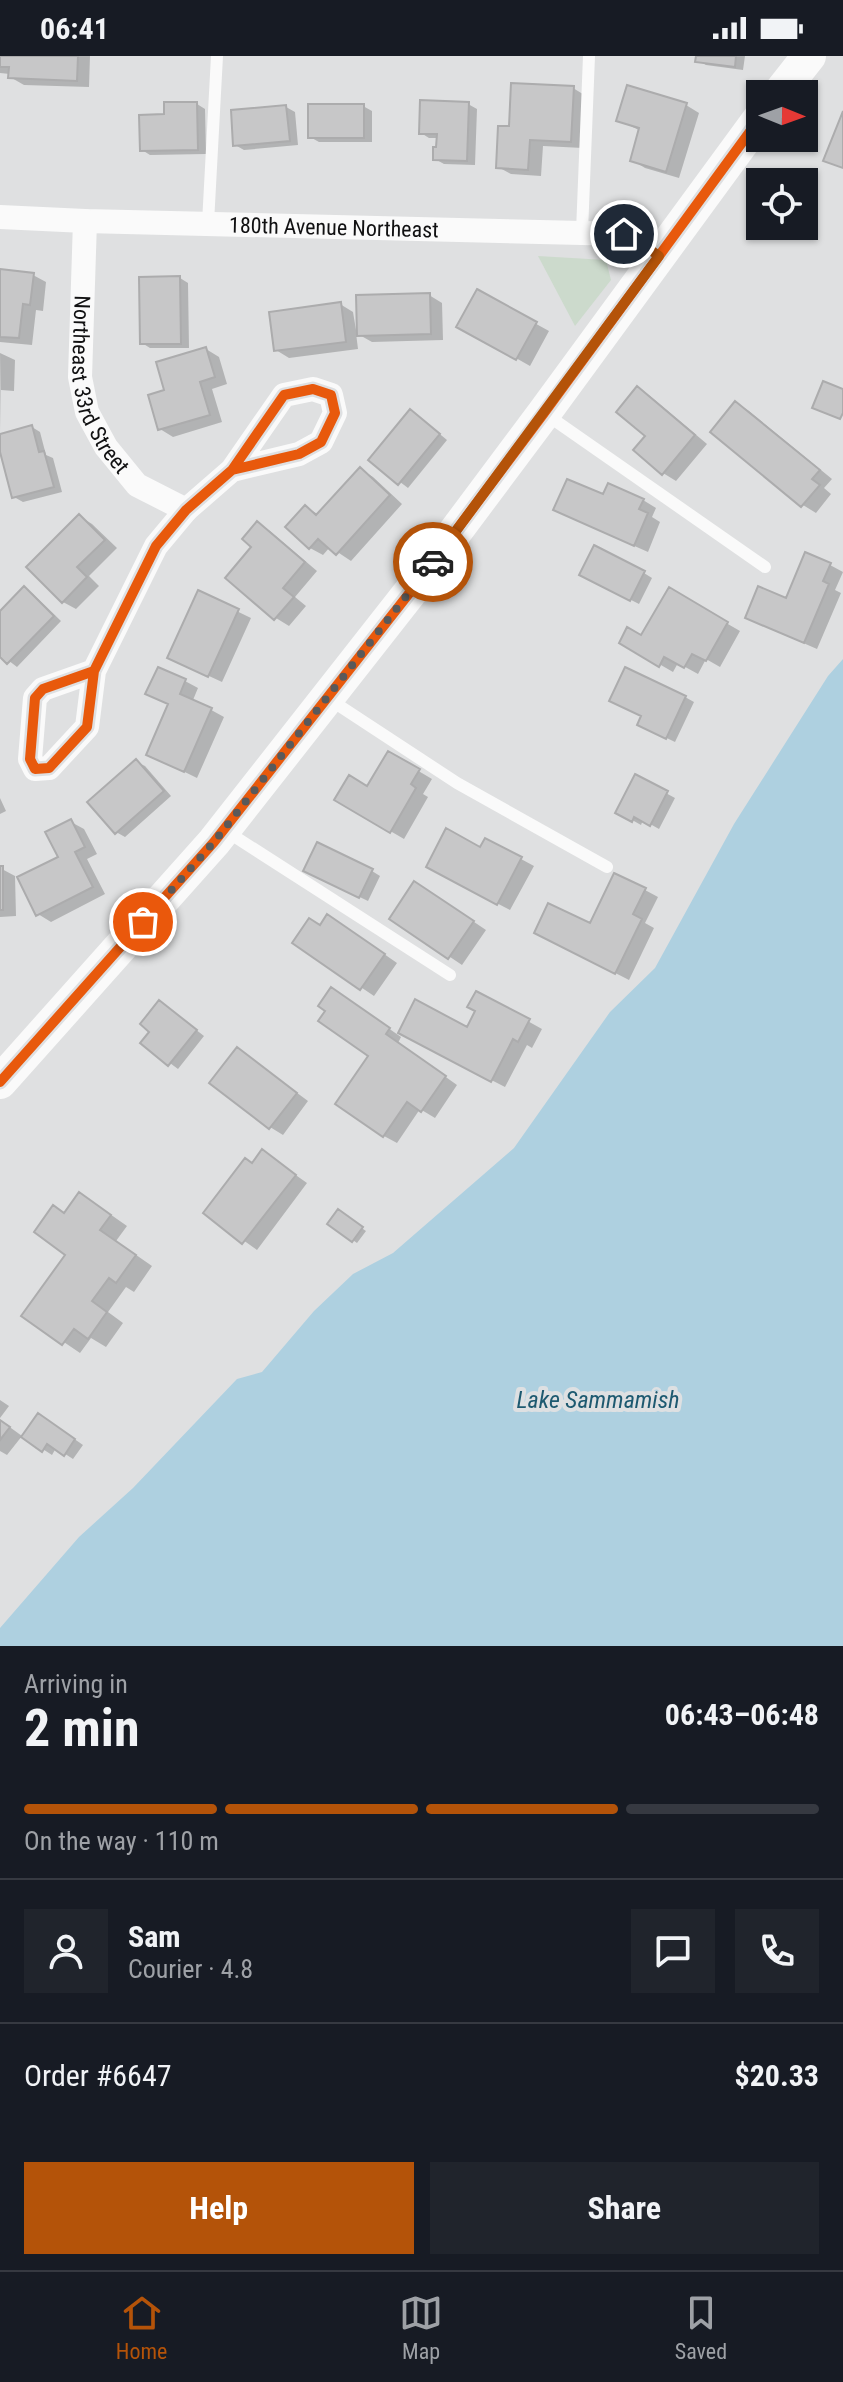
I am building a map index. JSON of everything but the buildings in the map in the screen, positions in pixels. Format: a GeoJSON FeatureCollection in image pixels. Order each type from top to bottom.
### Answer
{"type":"FeatureCollection","features":[{"type":"Feature","properties":{"kind":"main road"},"geometry":{"type":"LineString","coordinates":[[790,80],[809,56]]}},
{"type":"Feature","properties":{"kind":"main road"},"geometry":{"type":"LineString","coordinates":[[0,1082],[224,830],[411,591],[746,137]]}},
{"type":"Feature","properties":{"kind":"street","name":"180th Avenue Northeast"},"geometry":{"type":"LineString","coordinates":[[0,217],[624,234],[659,256]]}},
{"type":"Feature","properties":{"kind":"street","name":"Northeast 33rd Street"},"geometry":{"type":"LineString","coordinates":[[85,221],[80,377],[87,412],[106,447],[137,485],[186,510]]}},
{"type":"Feature","properties":{"kind":"street"},"geometry":{"type":"LineString","coordinates":[[94,671],[156,546],[186,510],[232,470]]}},
{"type":"Feature","properties":{"kind":"lane"},"geometry":{"type":"LineString","coordinates":[[208,223],[217,56]]}},
{"type":"Feature","properties":{"kind":"lane"},"geometry":{"type":"LineString","coordinates":[[582,232],[589,56]]}},
{"type":"Feature","properties":{"kind":"lane"},"geometry":{"type":"LineString","coordinates":[[544,413],[765,567]]}},
{"type":"Feature","properties":{"kind":"lane"},"geometry":{"type":"LineString","coordinates":[[327,698],[457,783],[607,867]]}},
{"type":"Feature","properties":{"kind":"lane"},"geometry":{"type":"LineString","coordinates":[[224,830],[450,975]]}},
{"type":"Feature","properties":{"kind":"green space"},"geometry":{"type":"Polygon","coordinates":[[[538,256],[606,260],[611,280],[575,326],[538,256]]]}},
{"type":"Feature","properties":{"kind":"water","name":"Lake Sammamish"},"geometry":{"type":"Polygon","coordinates":[[[843,659],[843,1646],[0,1646],[0,1628],[79,1537],[133,1488],[237,1379],[262,1372],[314,1311],[353,1274],[393,1253],[514,1148],[610,1012],[655,968],[734,824],[828,676],[843,659]]]}},
{"type":"Feature","properties":{"kind":"cycle path"},"geometry":{"type":"LineString","coordinates":[[0,1082],[214,842],[411,591],[746,137]]}},
{"type":"Feature","properties":{"kind":"cycle path"},"geometry":{"type":"LineString","coordinates":[[94,671],[87,727],[49,768],[35,769],[30,759],[35,698],[43,689],[94,671],[156,546],[186,510],[232,470],[284,395],[313,389],[331,395],[335,413],[321,442],[299,454],[232,470]]}},
{"type":"Feature","properties":{"kind":"way so far"},"geometry":{"type":"LineString","coordinates":[[143,922],[214,842],[433,562]]}},
{"type":"Feature","properties":{"kind":"route"},"geometry":{"type":"LineString","coordinates":[[433,562],[659,256],[624,234]]}}]}
